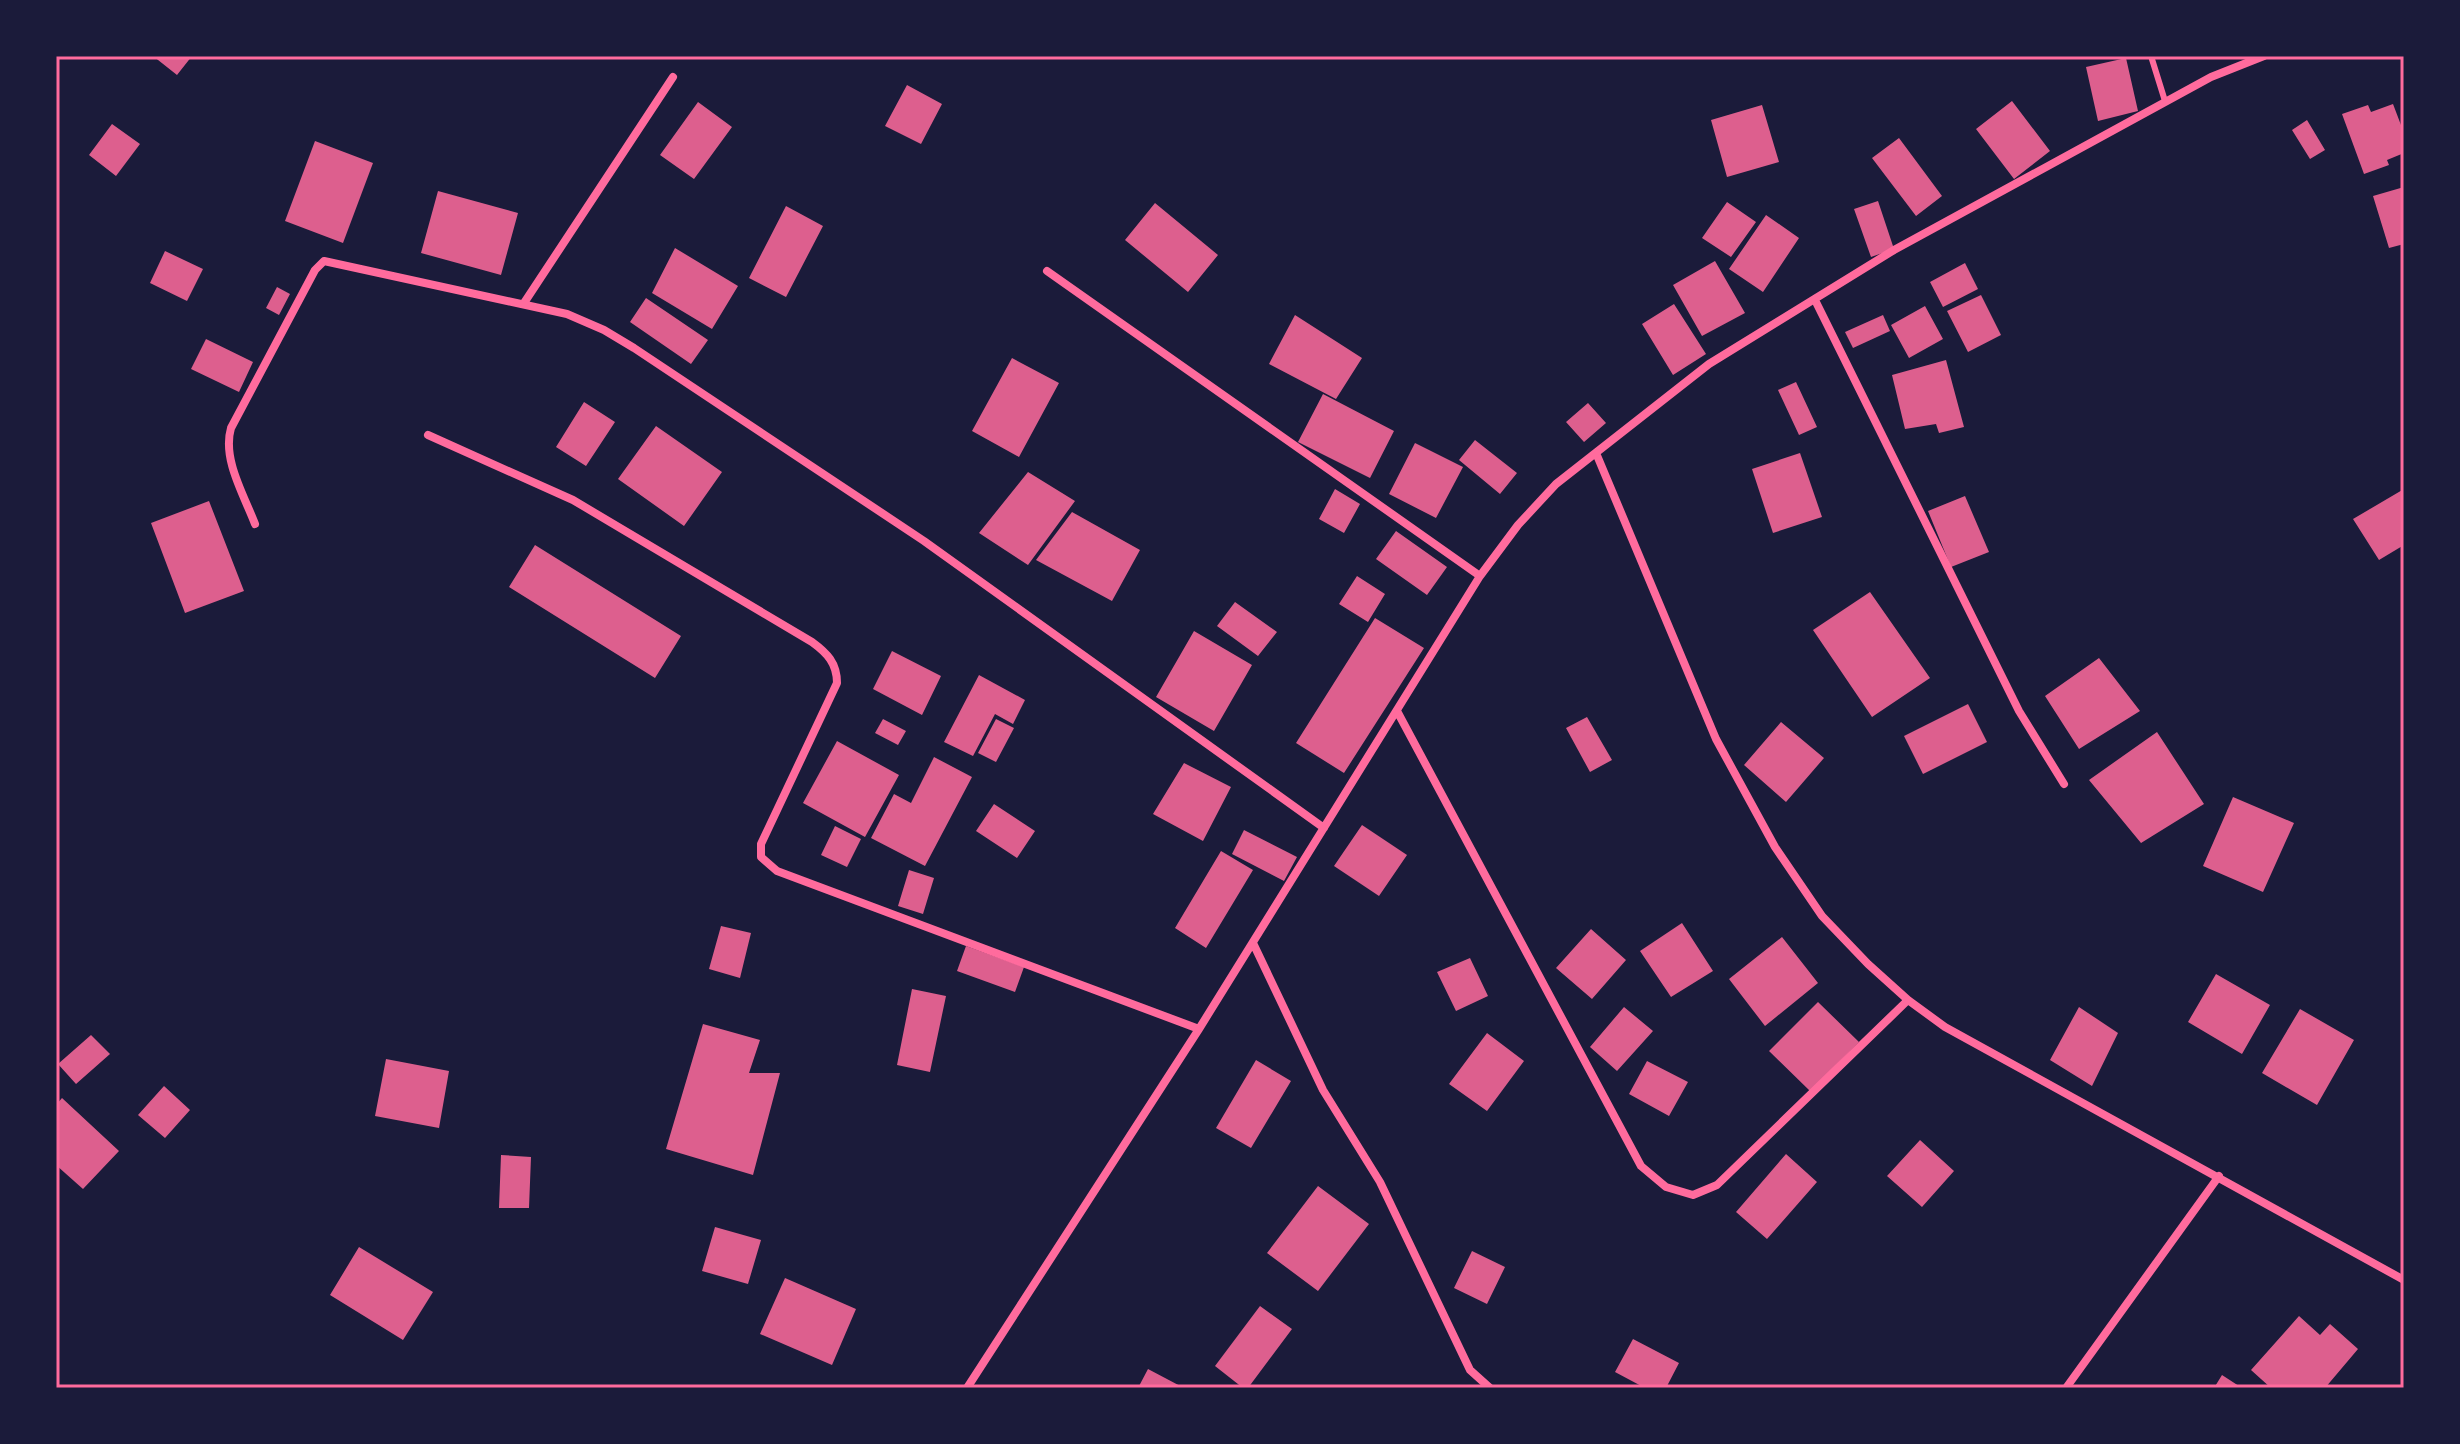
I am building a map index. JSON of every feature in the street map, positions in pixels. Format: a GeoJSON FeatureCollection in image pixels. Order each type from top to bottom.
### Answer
{"type":"FeatureCollection","features":[{"type":"Feature","properties":{"kind":"street"},"geometry":{"type":"LineString","coordinates":[[967,1388],[1199,1029],[1480,576],[1518,525],[1556,484],[1709,364],[1894,250],[2165,101],[2211,77],[2264,56]]}},
{"type":"Feature","properties":{"kind":"street"},"geometry":{"type":"LineString","coordinates":[[524,303],[673,77]]}},
{"type":"Feature","properties":{"kind":"street"},"geometry":{"type":"LineString","coordinates":[[255,524],[226,443],[231,428],[315,270],[324,261],[567,314],[604,330],[634,348],[924,541],[1324,828]]}},
{"type":"Feature","properties":{"kind":"street"},"geometry":{"type":"LineString","coordinates":[[1047,271],[1480,576]]}},
{"type":"Feature","properties":{"kind":"street"},"geometry":{"type":"LineString","coordinates":[[1815,300],[2019,711],[2064,784]]}},
{"type":"Feature","properties":{"kind":"street"},"geometry":{"type":"LineString","coordinates":[[428,435],[573,500],[828,654],[837,671],[837,683],[761,844],[761,857],[777,871],[1199,1029]]}},
{"type":"Feature","properties":{"kind":"street"},"geometry":{"type":"LineString","coordinates":[[1596,453],[1716,739],[1768,835],[1822,916],[1868,964],[1908,1000],[1945,1027],[2404,1280]]}},
{"type":"Feature","properties":{"kind":"street"},"geometry":{"type":"LineString","coordinates":[[1397,711],[1641,1166],[1666,1187],[1693,1195],[1717,1185],[1908,1000]]}},
{"type":"Feature","properties":{"kind":"street"},"geometry":{"type":"LineString","coordinates":[[1253,943],[1323,1090],[1380,1182],[1470,1370],[1490,1388]]}},
{"type":"Feature","properties":{"kind":"street"},"geometry":{"type":"LineString","coordinates":[[2066,1388],[2219,1176]]}},
{"type":"Feature","properties":{"kind":"lane"},"geometry":{"type":"LineString","coordinates":[[2151,56],[2165,101]]}},
{"type":"Feature","properties":{"kind":"building"},"geometry":{"type":"Polygon","coordinates":[[[153,56],[192,56],[177,75],[153,56]]]}},
{"type":"Feature","properties":{"kind":"building"},"geometry":{"type":"Polygon","coordinates":[[[2126,58],[2138,111],[2098,121],[2086,67],[2126,58]]]}},
{"type":"Feature","properties":{"kind":"building"},"geometry":{"type":"Polygon","coordinates":[[[907,85],[942,104],[921,144],[885,126],[907,85]]]}},
{"type":"Feature","properties":{"kind":"building"},"geometry":{"type":"Polygon","coordinates":[[[2012,101],[2050,151],[2014,179],[1976,129],[2012,101]]]}},
{"type":"Feature","properties":{"kind":"building"},"geometry":{"type":"Polygon","coordinates":[[[698,102],[732,127],[694,179],[660,155],[698,102]]]}},
{"type":"Feature","properties":{"kind":"building"},"geometry":{"type":"Polygon","coordinates":[[[2393,104],[2404,133],[2404,153],[2387,160],[2389,165],[2364,174],[2342,114],[2368,105],[2371,112],[2393,104]]]}},
{"type":"Feature","properties":{"kind":"building"},"geometry":{"type":"Polygon","coordinates":[[[1762,105],[1779,162],[1727,177],[1711,120],[1762,105]]]}},
{"type":"Feature","properties":{"kind":"building"},"geometry":{"type":"Polygon","coordinates":[[[2307,120],[2325,150],[2310,159],[2292,130],[2307,120]]]}},
{"type":"Feature","properties":{"kind":"building"},"geometry":{"type":"Polygon","coordinates":[[[112,124],[140,144],[116,176],[89,155],[112,124]]]}},
{"type":"Feature","properties":{"kind":"building"},"geometry":{"type":"Polygon","coordinates":[[[1899,138],[1942,196],[1916,216],[1872,158],[1899,138]]]}},
{"type":"Feature","properties":{"kind":"building"},"geometry":{"type":"Polygon","coordinates":[[[315,141],[373,163],[343,243],[285,221],[315,141]]]}},
{"type":"Feature","properties":{"kind":"building"},"geometry":{"type":"Polygon","coordinates":[[[2404,187],[2404,244],[2389,248],[2373,196],[2404,187]]]}},
{"type":"Feature","properties":{"kind":"building"},"geometry":{"type":"Polygon","coordinates":[[[438,191],[518,213],[501,275],[421,253],[438,191]]]}},
{"type":"Feature","properties":{"kind":"building"},"geometry":{"type":"Polygon","coordinates":[[[1878,201],[1894,249],[1871,257],[1854,209],[1878,201]]]}},
{"type":"Feature","properties":{"kind":"building"},"geometry":{"type":"Polygon","coordinates":[[[1727,202],[1756,222],[1731,257],[1702,238],[1727,202]]]}},
{"type":"Feature","properties":{"kind":"building"},"geometry":{"type":"Polygon","coordinates":[[[1155,203],[1218,255],[1188,292],[1125,240],[1155,203]]]}},
{"type":"Feature","properties":{"kind":"building"},"geometry":{"type":"Polygon","coordinates":[[[786,206],[823,226],[786,297],[749,278],[786,206]]]}},
{"type":"Feature","properties":{"kind":"building"},"geometry":{"type":"Polygon","coordinates":[[[1766,215],[1799,238],[1763,292],[1729,269],[1766,215]]]}},
{"type":"Feature","properties":{"kind":"building"},"geometry":{"type":"Polygon","coordinates":[[[675,248],[738,286],[712,329],[652,293],[675,248]]]}},
{"type":"Feature","properties":{"kind":"building"},"geometry":{"type":"Polygon","coordinates":[[[165,251],[203,269],[187,301],[150,283],[165,251]]]}},
{"type":"Feature","properties":{"kind":"building"},"geometry":{"type":"Polygon","coordinates":[[[1715,261],[1745,313],[1702,336],[1673,285],[1715,261]]]}},
{"type":"Feature","properties":{"kind":"building"},"geometry":{"type":"Polygon","coordinates":[[[1965,263],[1978,289],[1943,307],[1930,282],[1965,263]]]}},
{"type":"Feature","properties":{"kind":"building"},"geometry":{"type":"Polygon","coordinates":[[[277,287],[290,294],[279,315],[266,308],[277,287]]]}},
{"type":"Feature","properties":{"kind":"building"},"geometry":{"type":"Polygon","coordinates":[[[1981,295],[2001,335],[1968,352],[1947,311],[1981,295]]]}},
{"type":"Feature","properties":{"kind":"building"},"geometry":{"type":"Polygon","coordinates":[[[646,298],[708,340],[691,364],[630,322],[646,298]]]}},
{"type":"Feature","properties":{"kind":"building"},"geometry":{"type":"Polygon","coordinates":[[[1674,304],[1706,354],[1673,375],[1642,324],[1674,304]]]}},
{"type":"Feature","properties":{"kind":"building"},"geometry":{"type":"Polygon","coordinates":[[[1925,306],[1943,339],[1909,358],[1891,325],[1925,306]]]}},
{"type":"Feature","properties":{"kind":"building"},"geometry":{"type":"Polygon","coordinates":[[[1295,315],[1362,358],[1336,399],[1269,364],[1295,315]]]}},
{"type":"Feature","properties":{"kind":"building"},"geometry":{"type":"Polygon","coordinates":[[[1883,315],[1890,331],[1853,348],[1845,332],[1883,315]]]}},
{"type":"Feature","properties":{"kind":"building"},"geometry":{"type":"Polygon","coordinates":[[[206,339],[253,362],[239,392],[191,369],[206,339]]]}},
{"type":"Feature","properties":{"kind":"building"},"geometry":{"type":"Polygon","coordinates":[[[1012,358],[1059,383],[1019,457],[972,431],[1012,358]]]}},
{"type":"Feature","properties":{"kind":"building"},"geometry":{"type":"Polygon","coordinates":[[[1946,360],[1964,427],[1939,433],[1936,424],[1905,429],[1892,375],[1946,360]]]}},
{"type":"Feature","properties":{"kind":"building"},"geometry":{"type":"Polygon","coordinates":[[[1796,382],[1817,427],[1799,435],[1778,390],[1796,382]]]}},
{"type":"Feature","properties":{"kind":"building"},"geometry":{"type":"Polygon","coordinates":[[[1323,394],[1394,431],[1370,478],[1298,442],[1323,394]]]}},
{"type":"Feature","properties":{"kind":"building"},"geometry":{"type":"Polygon","coordinates":[[[584,402],[615,422],[586,466],[556,447],[584,402]]]}},
{"type":"Feature","properties":{"kind":"building"},"geometry":{"type":"Polygon","coordinates":[[[1588,403],[1606,423],[1584,442],[1566,422],[1588,403]]]}},
{"type":"Feature","properties":{"kind":"building"},"geometry":{"type":"Polygon","coordinates":[[[656,426],[722,472],[684,526],[618,479],[656,426]]]}},
{"type":"Feature","properties":{"kind":"building"},"geometry":{"type":"Polygon","coordinates":[[[1475,440],[1517,473],[1500,494],[1459,460],[1475,440]]]}},
{"type":"Feature","properties":{"kind":"building"},"geometry":{"type":"Polygon","coordinates":[[[1415,443],[1463,467],[1436,518],[1389,494],[1415,443]]]}},
{"type":"Feature","properties":{"kind":"building"},"geometry":{"type":"Polygon","coordinates":[[[1800,453],[1822,517],[1773,533],[1752,469],[1800,453]]]}},
{"type":"Feature","properties":{"kind":"building"},"geometry":{"type":"Polygon","coordinates":[[[1028,472],[1075,501],[1028,565],[979,533],[1028,472]]]}},
{"type":"Feature","properties":{"kind":"building"},"geometry":{"type":"Polygon","coordinates":[[[1335,489],[1360,504],[1344,533],[1319,519],[1335,489]]]}},
{"type":"Feature","properties":{"kind":"building"},"geometry":{"type":"Polygon","coordinates":[[[2404,489],[2404,545],[2379,560],[2353,519],[2404,489]]]}},
{"type":"Feature","properties":{"kind":"building"},"geometry":{"type":"Polygon","coordinates":[[[1965,496],[1989,552],[1951,567],[1928,511],[1965,496]]]}},
{"type":"Feature","properties":{"kind":"building"},"geometry":{"type":"Polygon","coordinates":[[[209,501],[244,591],[185,613],[151,523],[209,501]]]}},
{"type":"Feature","properties":{"kind":"building"},"geometry":{"type":"Polygon","coordinates":[[[1072,512],[1140,550],[1112,601],[1036,560],[1072,512]]]}},
{"type":"Feature","properties":{"kind":"building"},"geometry":{"type":"Polygon","coordinates":[[[1396,531],[1447,567],[1427,595],[1376,559],[1396,531]]]}},
{"type":"Feature","properties":{"kind":"building"},"geometry":{"type":"Polygon","coordinates":[[[535,545],[681,636],[655,678],[509,587],[535,545]]]}},
{"type":"Feature","properties":{"kind":"building"},"geometry":{"type":"Polygon","coordinates":[[[1357,576],[1385,594],[1368,622],[1339,604],[1357,576]]]}},
{"type":"Feature","properties":{"kind":"building"},"geometry":{"type":"Polygon","coordinates":[[[1870,592],[1930,678],[1872,717],[1813,630],[1870,592]]]}},
{"type":"Feature","properties":{"kind":"building"},"geometry":{"type":"Polygon","coordinates":[[[1235,602],[1277,632],[1258,656],[1217,626],[1235,602]]]}},
{"type":"Feature","properties":{"kind":"building"},"geometry":{"type":"Polygon","coordinates":[[[1375,618],[1424,648],[1344,773],[1296,743],[1375,618]]]}},
{"type":"Feature","properties":{"kind":"building"},"geometry":{"type":"Polygon","coordinates":[[[1194,631],[1252,665],[1214,731],[1156,697],[1194,631]]]}},
{"type":"Feature","properties":{"kind":"building"},"geometry":{"type":"Polygon","coordinates":[[[892,651],[941,676],[922,715],[873,689],[892,651]]]}},
{"type":"Feature","properties":{"kind":"building"},"geometry":{"type":"Polygon","coordinates":[[[2099,658],[2140,711],[2079,749],[2045,696],[2099,658]]]}},
{"type":"Feature","properties":{"kind":"building"},"geometry":{"type":"Polygon","coordinates":[[[979,675],[1025,700],[1013,724],[995,714],[973,756],[944,742],[979,675]]]}},
{"type":"Feature","properties":{"kind":"building"},"geometry":{"type":"Polygon","coordinates":[[[1968,704],[1987,742],[1923,774],[1904,736],[1968,704]]]}},
{"type":"Feature","properties":{"kind":"building"},"geometry":{"type":"Polygon","coordinates":[[[1587,717],[1612,760],[1590,772],[1566,728],[1587,717]]]}},
{"type":"Feature","properties":{"kind":"building"},"geometry":{"type":"Polygon","coordinates":[[[883,719],[906,731],[898,745],[875,733],[883,719]]]}},
{"type":"Feature","properties":{"kind":"building"},"geometry":{"type":"Polygon","coordinates":[[[996,719],[1014,728],[996,762],[978,753],[996,719]]]}},
{"type":"Feature","properties":{"kind":"building"},"geometry":{"type":"Polygon","coordinates":[[[1781,722],[1824,758],[1786,802],[1744,765],[1781,722]]]}},
{"type":"Feature","properties":{"kind":"building"},"geometry":{"type":"Polygon","coordinates":[[[2157,732],[2204,804],[2141,843],[2089,780],[2157,732]]]}},
{"type":"Feature","properties":{"kind":"building"},"geometry":{"type":"Polygon","coordinates":[[[837,741],[899,775],[865,837],[803,803],[837,741]]]}},
{"type":"Feature","properties":{"kind":"building"},"geometry":{"type":"Polygon","coordinates":[[[934,757],[972,777],[925,866],[871,838],[894,794],[911,803],[934,757]]]}},
{"type":"Feature","properties":{"kind":"building"},"geometry":{"type":"Polygon","coordinates":[[[1184,763],[1231,787],[1203,841],[1153,814],[1184,763]]]}},
{"type":"Feature","properties":{"kind":"building"},"geometry":{"type":"Polygon","coordinates":[[[2233,797],[2294,823],[2263,892],[2203,866],[2233,797]]]}},
{"type":"Feature","properties":{"kind":"building"},"geometry":{"type":"Polygon","coordinates":[[[994,804],[1035,831],[1017,858],[976,831],[994,804]]]}},
{"type":"Feature","properties":{"kind":"building"},"geometry":{"type":"Polygon","coordinates":[[[1362,825],[1407,855],[1379,896],[1334,866],[1362,825]]]}},
{"type":"Feature","properties":{"kind":"building"},"geometry":{"type":"Polygon","coordinates":[[[835,826],[861,839],[847,867],[821,855],[835,826]]]}},
{"type":"Feature","properties":{"kind":"building"},"geometry":{"type":"Polygon","coordinates":[[[1244,830],[1297,857],[1284,881],[1232,854],[1244,830]]]}},
{"type":"Feature","properties":{"kind":"building"},"geometry":{"type":"Polygon","coordinates":[[[1221,851],[1253,870],[1206,948],[1175,928],[1221,851]]]}},
{"type":"Feature","properties":{"kind":"building"},"geometry":{"type":"Polygon","coordinates":[[[909,870],[934,878],[923,914],[898,906],[909,870]]]}},
{"type":"Feature","properties":{"kind":"building"},"geometry":{"type":"Polygon","coordinates":[[[1682,923],[1713,971],[1671,997],[1640,951],[1682,923]]]}},
{"type":"Feature","properties":{"kind":"building"},"geometry":{"type":"Polygon","coordinates":[[[721,926],[751,933],[740,978],[709,969],[721,926]]]}},
{"type":"Feature","properties":{"kind":"building"},"geometry":{"type":"Polygon","coordinates":[[[1591,929],[1626,960],[1592,999],[1556,968],[1591,929]]]}},
{"type":"Feature","properties":{"kind":"building"},"geometry":{"type":"Polygon","coordinates":[[[1782,937],[1818,983],[1765,1026],[1729,979],[1782,937]]]}},
{"type":"Feature","properties":{"kind":"building"},"geometry":{"type":"Polygon","coordinates":[[[966,946],[1024,967],[1015,992],[957,971],[966,946]]]}},
{"type":"Feature","properties":{"kind":"building"},"geometry":{"type":"Polygon","coordinates":[[[1470,958],[1488,996],[1456,1011],[1437,972],[1470,958]]]}},
{"type":"Feature","properties":{"kind":"building"},"geometry":{"type":"Polygon","coordinates":[[[2216,974],[2270,1005],[2242,1054],[2188,1022],[2216,974]]]}},
{"type":"Feature","properties":{"kind":"building"},"geometry":{"type":"Polygon","coordinates":[[[912,989],[946,996],[930,1072],[897,1065],[912,989]]]}},
{"type":"Feature","properties":{"kind":"building"},"geometry":{"type":"Polygon","coordinates":[[[1818,1002],[1859,1042],[1810,1091],[1769,1051],[1818,1002]]]}},
{"type":"Feature","properties":{"kind":"building"},"geometry":{"type":"Polygon","coordinates":[[[1624,1007],[1653,1031],[1617,1071],[1590,1047],[1624,1007]]]}},
{"type":"Feature","properties":{"kind":"building"},"geometry":{"type":"Polygon","coordinates":[[[2079,1007],[2118,1033],[2092,1086],[2050,1060],[2079,1007]]]}},
{"type":"Feature","properties":{"kind":"building"},"geometry":{"type":"Polygon","coordinates":[[[2300,1009],[2354,1040],[2317,1105],[2262,1073],[2300,1009]]]}},
{"type":"Feature","properties":{"kind":"building"},"geometry":{"type":"Polygon","coordinates":[[[703,1024],[760,1040],[749,1073],[780,1073],[753,1175],[666,1149],[703,1024]]]}},
{"type":"Feature","properties":{"kind":"building"},"geometry":{"type":"Polygon","coordinates":[[[1487,1033],[1524,1061],[1487,1111],[1449,1084],[1487,1033]]]}},
{"type":"Feature","properties":{"kind":"building"},"geometry":{"type":"Polygon","coordinates":[[[91,1035],[110,1054],[76,1084],[58,1064],[91,1035]]]}},
{"type":"Feature","properties":{"kind":"building"},"geometry":{"type":"Polygon","coordinates":[[[386,1059],[449,1071],[439,1128],[375,1116],[386,1059]]]}},
{"type":"Feature","properties":{"kind":"building"},"geometry":{"type":"Polygon","coordinates":[[[1256,1060],[1291,1081],[1251,1148],[1216,1128],[1256,1060]]]}},
{"type":"Feature","properties":{"kind":"building"},"geometry":{"type":"Polygon","coordinates":[[[1647,1061],[1688,1082],[1669,1116],[1629,1094],[1647,1061]]]}},
{"type":"Feature","properties":{"kind":"building"},"geometry":{"type":"Polygon","coordinates":[[[164,1086],[190,1110],[165,1138],[138,1115],[164,1086]]]}},
{"type":"Feature","properties":{"kind":"building"},"geometry":{"type":"Polygon","coordinates":[[[62,1098],[119,1151],[83,1189],[56,1165],[56,1105],[62,1098]]]}},
{"type":"Feature","properties":{"kind":"building"},"geometry":{"type":"Polygon","coordinates":[[[1920,1140],[1954,1171],[1922,1207],[1887,1176],[1920,1140]]]}},
{"type":"Feature","properties":{"kind":"building"},"geometry":{"type":"Polygon","coordinates":[[[1786,1154],[1817,1182],[1767,1239],[1736,1212],[1786,1154]]]}},
{"type":"Feature","properties":{"kind":"building"},"geometry":{"type":"Polygon","coordinates":[[[501,1155],[531,1157],[529,1208],[499,1208],[501,1155]]]}},
{"type":"Feature","properties":{"kind":"building"},"geometry":{"type":"Polygon","coordinates":[[[1318,1186],[1369,1224],[1318,1291],[1267,1253],[1318,1186]]]}},
{"type":"Feature","properties":{"kind":"building"},"geometry":{"type":"Polygon","coordinates":[[[715,1227],[761,1240],[748,1284],[702,1271],[715,1227]]]}},
{"type":"Feature","properties":{"kind":"building"},"geometry":{"type":"Polygon","coordinates":[[[359,1247],[433,1292],[403,1340],[330,1295],[359,1247]]]}},
{"type":"Feature","properties":{"kind":"building"},"geometry":{"type":"Polygon","coordinates":[[[1472,1251],[1505,1267],[1487,1304],[1454,1288],[1472,1251]]]}},
{"type":"Feature","properties":{"kind":"building"},"geometry":{"type":"Polygon","coordinates":[[[785,1278],[856,1309],[832,1365],[760,1334],[785,1278]]]}},
{"type":"Feature","properties":{"kind":"building"},"geometry":{"type":"Polygon","coordinates":[[[1260,1306],[1292,1329],[1248,1388],[1243,1388],[1215,1366],[1260,1306]]]}},
{"type":"Feature","properties":{"kind":"building"},"geometry":{"type":"Polygon","coordinates":[[[2299,1316],[2320,1335],[2330,1324],[2358,1349],[2325,1388],[2271,1388],[2251,1370],[2299,1316]]]}},
{"type":"Feature","properties":{"kind":"building"},"geometry":{"type":"Polygon","coordinates":[[[1633,1339],[1679,1363],[1666,1388],[1645,1388],[1615,1372],[1633,1339]]]}},
{"type":"Feature","properties":{"kind":"building"},"geometry":{"type":"Polygon","coordinates":[[[1148,1369],[1184,1388],[1138,1388],[1148,1369]]]}},
{"type":"Feature","properties":{"kind":"building"},"geometry":{"type":"Polygon","coordinates":[[[2222,1375],[2242,1388],[2214,1388],[2222,1375]]]}}]}
